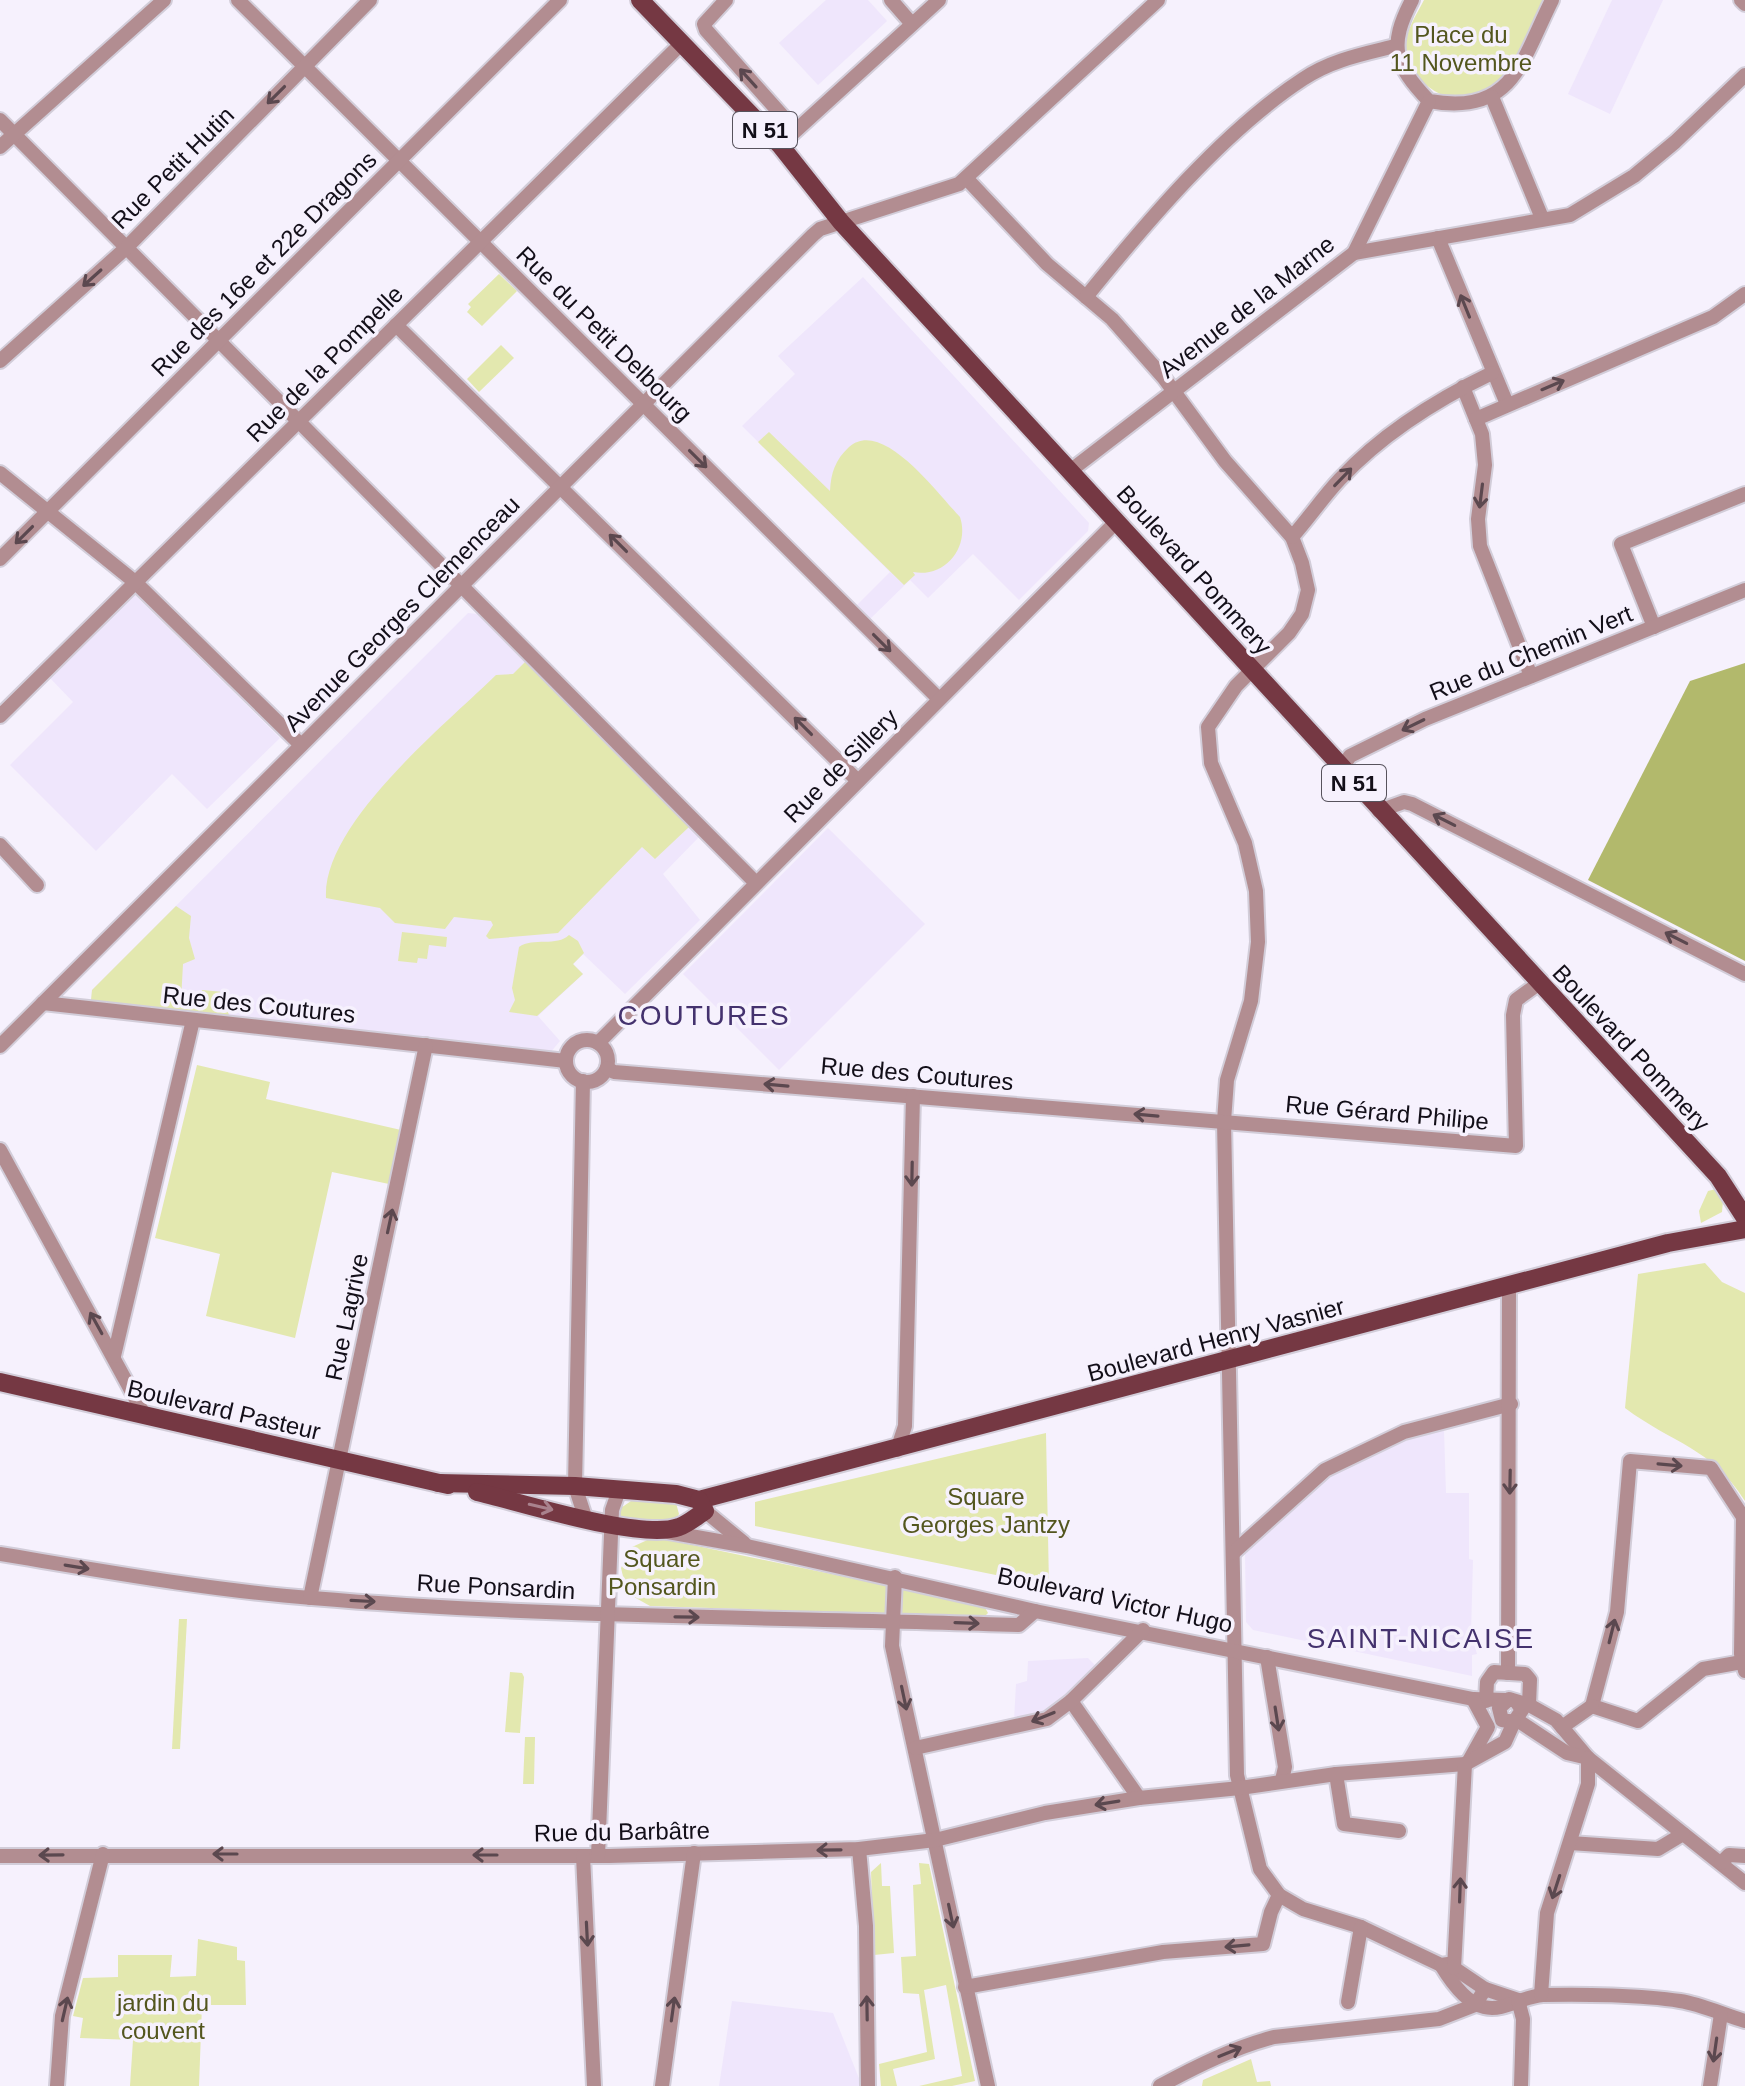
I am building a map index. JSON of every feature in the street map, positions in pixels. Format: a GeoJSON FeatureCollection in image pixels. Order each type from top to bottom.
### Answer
{"type":"FeatureCollection","features":[{"type":"Feature","properties":{"kind":"main road","name":"Boulevard Pommery"},"geometry":{"type":"LineString","coordinates":[[640,0],[780,145],[841,222],[1713,1172],[1745,1218]]}},
{"type":"Feature","properties":{"kind":"main road","name":"Boulevard Henry Vasnier"},"geometry":{"type":"LineString","coordinates":[[660,1531],[680,1527],[702,1505],[897,1450],[1676,1241],[1745,1229]]}},
{"type":"Feature","properties":{"kind":"main road","name":"Boulevard Pasteur"},"geometry":{"type":"LineString","coordinates":[[0,1382],[613,1524]]}},
{"type":"Feature","properties":{"kind":"main road","name":"Boulevard Pasteur"},"geometry":{"type":"LineString","coordinates":[[438,1483],[575,1486]]}},
{"type":"Feature","properties":{"kind":"main road","name":"Boulevard Henry Vasnier"},"geometry":{"type":"LineString","coordinates":[[575,1486],[676,1494],[702,1505]]}},
{"type":"Feature","properties":{"kind":"main road","name":"Boulevard Victor Hugo"},"geometry":{"type":"LineString","coordinates":[[613,1524],[660,1531]]}},
{"type":"Feature","properties":{"kind":"street"},"geometry":{"type":"LineString","coordinates":[[0,147],[164,0]]}},
{"type":"Feature","properties":{"kind":"street","name":"Rue du Petit Delbourg"},"geometry":{"type":"LineString","coordinates":[[238,0],[939,699]]}},
{"type":"Feature","properties":{"kind":"street","name":"Rue Petit Hutin"},"geometry":{"type":"LineString","coordinates":[[0,361],[126,248],[370,0]]}},
{"type":"Feature","properties":{"kind":"street","name":"Rue des 16e et 22e Dragons"},"geometry":{"type":"LineString","coordinates":[[0,559],[560,0]]}},
{"type":"Feature","properties":{"kind":"street"},"geometry":{"type":"LineString","coordinates":[[726,0],[704,24],[710,36],[795,130]]}},
{"type":"Feature","properties":{"kind":"street"},"geometry":{"type":"LineString","coordinates":[[891,0],[912,24]]}},
{"type":"Feature","properties":{"kind":"street"},"geometry":{"type":"LineString","coordinates":[[780,145],[939,0]]}},
{"type":"Feature","properties":{"kind":"street","name":"Avenue Georges Clemenceau"},"geometry":{"type":"LineString","coordinates":[[0,1046],[813,235],[841,222],[941,192],[967,179],[1158,0]]}},
{"type":"Feature","properties":{"kind":"street"},"geometry":{"type":"LineString","coordinates":[[1412,0],[1402,20],[1395,46],[1411,82],[1429,101],[1469,105],[1492,97],[1512,79],[1552,0]]}},
{"type":"Feature","properties":{"kind":"street","name":"Rue de la Pompelle"},"geometry":{"type":"LineString","coordinates":[[0,716],[681,44]]}},
{"type":"Feature","properties":{"kind":"street"},"geometry":{"type":"LineString","coordinates":[[1086,297],[1184,185],[1236,134],[1302,79],[1340,60],[1395,46]]}},
{"type":"Feature","properties":{"kind":"street"},"geometry":{"type":"LineString","coordinates":[[1354,253],[1570,215],[1634,176],[1675,142],[1745,75]]}},
{"type":"Feature","properties":{"kind":"street"},"geometry":{"type":"LineString","coordinates":[[1492,97],[1542,218]]}},
{"type":"Feature","properties":{"kind":"street","name":"Avenue de la Marne"},"geometry":{"type":"LineString","coordinates":[[1070,471],[1172,387],[1354,253],[1429,101]]}},
{"type":"Feature","properties":{"kind":"street"},"geometry":{"type":"LineString","coordinates":[[0,120],[756,883]]}},
{"type":"Feature","properties":{"kind":"street"},"geometry":{"type":"LineString","coordinates":[[967,179],[1047,264],[1112,319],[1172,387],[1225,461],[1292,537],[1308,590],[1302,614],[1236,686],[1208,727],[1211,763],[1245,843],[1256,891],[1258,942],[1251,1001],[1227,1080],[1224,1121],[1240,1788],[1260,1869],[1279,1895],[1303,1909],[1361,1927],[1447,1966],[1485,1989],[1518,2000]]}},
{"type":"Feature","properties":{"kind":"street"},"geometry":{"type":"LineString","coordinates":[[1438,238],[1507,404]]}},
{"type":"Feature","properties":{"kind":"street"},"geometry":{"type":"LineString","coordinates":[[1476,419],[1713,317],[1745,294]]}},
{"type":"Feature","properties":{"kind":"street"},"geometry":{"type":"LineString","coordinates":[[396,325],[858,781]]}},
{"type":"Feature","properties":{"kind":"street"},"geometry":{"type":"LineString","coordinates":[[1292,537],[1339,480],[1404,422],[1492,373]]}},
{"type":"Feature","properties":{"kind":"street"},"geometry":{"type":"LineString","coordinates":[[1463,387],[1482,434],[1485,465],[1478,519],[1480,546],[1531,676]]}},
{"type":"Feature","properties":{"kind":"street"},"geometry":{"type":"LineString","coordinates":[[0,473],[135,582],[301,745]]}},
{"type":"Feature","properties":{"kind":"street"},"geometry":{"type":"LineString","coordinates":[[1654,627],[1621,544],[1745,494]]}},
{"type":"Feature","properties":{"kind":"street","name":"Rue de Sillery"},"geometry":{"type":"LineString","coordinates":[[598,1043],[1117,521]]}},
{"type":"Feature","properties":{"kind":"street","name":"Rue du Chemin Vert"},"geometry":{"type":"LineString","coordinates":[[1341,769],[1350,756],[1425,719],[1745,590]]}},
{"type":"Feature","properties":{"kind":"street"},"geometry":{"type":"LineString","coordinates":[[1379,811],[1404,802],[1412,804],[1745,974]]}},
{"type":"Feature","properties":{"kind":"street"},"geometry":{"type":"LineString","coordinates":[[0,845],[37,885]]}},
{"type":"Feature","properties":{"kind":"street","name":"Rue Gérard Philipe"},"geometry":{"type":"LineString","coordinates":[[1224,1121],[1516,1146],[1513,1015],[1516,1000],[1538,984]]}},
{"type":"Feature","properties":{"kind":"street","name":"Rue des Coutures"},"geometry":{"type":"LineString","coordinates":[[43,1003],[566,1061]]}},
{"type":"Feature","properties":{"kind":"street"},"geometry":{"type":"LineString","coordinates":[[114,1356],[193,1020]]}},
{"type":"Feature","properties":{"kind":"street"},"geometry":{"type":"LineString","coordinates":[[586,1040],[598,1043],[607,1054],[607,1068],[600,1077],[583,1081],[571,1074],[566,1061],[575,1044],[586,1040]]}},
{"type":"Feature","properties":{"kind":"street","name":"Rue Lagrive"},"geometry":{"type":"LineString","coordinates":[[310,1598],[426,1045]]}},
{"type":"Feature","properties":{"kind":"street","name":"Rue des Coutures"},"geometry":{"type":"LineString","coordinates":[[607,1068],[614,1072],[1224,1121]]}},
{"type":"Feature","properties":{"kind":"street"},"geometry":{"type":"LineString","coordinates":[[583,1081],[575,1486],[585,1517]]}},
{"type":"Feature","properties":{"kind":"street"},"geometry":{"type":"LineString","coordinates":[[897,1450],[905,1426],[913,1096]]}},
{"type":"Feature","properties":{"kind":"street"},"geometry":{"type":"LineString","coordinates":[[0,1150],[145,1416]]}},
{"type":"Feature","properties":{"kind":"street"},"geometry":{"type":"LineString","coordinates":[[1508,1673],[1509,1286]]}},
{"type":"Feature","properties":{"kind":"street"},"geometry":{"type":"LineString","coordinates":[[1233,1553],[1325,1470],[1404,1432],[1511,1404]]}},
{"type":"Feature","properties":{"kind":"street"},"geometry":{"type":"LineString","coordinates":[[1562,1727],[1592,1706],[1617,1612],[1630,1461],[1711,1468],[1743,1517],[1744,1666],[1703,1669],[1638,1721],[1592,1706]]}},
{"type":"Feature","properties":{"kind":"street"},"geometry":{"type":"LineString","coordinates":[[594,2086],[590,1856],[609,1615],[612,1510],[619,1490]]}},
{"type":"Feature","properties":{"kind":"street","name":"Boulevard Victor Hugo"},"geometry":{"type":"LineString","coordinates":[[702,1505],[747,1546]]}},
{"type":"Feature","properties":{"kind":"street","name":"Boulevard Victor Hugo"},"geometry":{"type":"LineString","coordinates":[[660,1531],[747,1546],[1035,1611],[1143,1630],[1480,1700]]}},
{"type":"Feature","properties":{"kind":"street","name":"Rue Ponsardin"},"geometry":{"type":"LineString","coordinates":[[0,1554],[310,1598],[609,1615],[1019,1625],[1035,1611]]}},
{"type":"Feature","properties":{"kind":"street"},"geometry":{"type":"LineString","coordinates":[[895,1577],[892,1646],[988,2086]]}},
{"type":"Feature","properties":{"kind":"street"},"geometry":{"type":"LineString","coordinates":[[915,1748],[1047,1719],[1071,1701],[1143,1630]]}},
{"type":"Feature","properties":{"kind":"street"},"geometry":{"type":"LineString","coordinates":[[1267,1657],[1285,1767],[1282,1780]]}},
{"type":"Feature","properties":{"kind":"street"},"geometry":{"type":"LineString","coordinates":[[1475,2005],[1447,1966],[1465,1764],[1473,1758],[1488,1727],[1480,1700],[1494,1672],[1525,1674],[1530,1680],[1517,1702],[1499,1708],[1510,1720]]}},
{"type":"Feature","properties":{"kind":"street"},"geometry":{"type":"LineString","coordinates":[[1480,1700],[1517,1702],[1562,1727],[1588,1758],[1745,1883]]}},
{"type":"Feature","properties":{"kind":"street"},"geometry":{"type":"LineString","coordinates":[[1480,1700],[1567,1753],[1588,1758]]}},
{"type":"Feature","properties":{"kind":"street"},"geometry":{"type":"LineString","coordinates":[[1071,1701],[1139,1798]]}},
{"type":"Feature","properties":{"kind":"street"},"geometry":{"type":"LineString","coordinates":[[1465,1764],[1505,1742],[1510,1720],[1522,1710],[1517,1702]]}},
{"type":"Feature","properties":{"kind":"street"},"geometry":{"type":"LineString","coordinates":[[1541,1995],[1547,1913],[1588,1784],[1588,1758]]}},
{"type":"Feature","properties":{"kind":"street","name":"Rue du Barbâtre"},"geometry":{"type":"LineString","coordinates":[[0,1856],[590,1856],[859,1849],[935,1840],[1045,1813],[1139,1798],[1336,1774],[1465,1764]]}},
{"type":"Feature","properties":{"kind":"street"},"geometry":{"type":"LineString","coordinates":[[1336,1774],[1344,1824],[1399,1831]]}},
{"type":"Feature","properties":{"kind":"street"},"geometry":{"type":"LineString","coordinates":[[1570,1843],[1658,1849],[1671,1844],[1683,1834]]}},
{"type":"Feature","properties":{"kind":"street"},"geometry":{"type":"LineString","coordinates":[[859,1849],[866,1926],[868,2086]]}},
{"type":"Feature","properties":{"kind":"street"},"geometry":{"type":"LineString","coordinates":[[662,2086],[694,1853]]}},
{"type":"Feature","properties":{"kind":"street"},"geometry":{"type":"LineString","coordinates":[[57,2086],[62,2016],[103,1854]]}},
{"type":"Feature","properties":{"kind":"street"},"geometry":{"type":"LineString","coordinates":[[1721,1863],[1729,1855],[1745,1856]]}},
{"type":"Feature","properties":{"kind":"street"},"geometry":{"type":"LineString","coordinates":[[965,1987],[1163,1952],[1263,1944],[1279,1895]]}},
{"type":"Feature","properties":{"kind":"street"},"geometry":{"type":"LineString","coordinates":[[1348,2002],[1361,1927]]}},
{"type":"Feature","properties":{"kind":"street"},"geometry":{"type":"LineString","coordinates":[[1475,2005],[1485,1989]]}},
{"type":"Feature","properties":{"kind":"street"},"geometry":{"type":"LineString","coordinates":[[1160,2086],[1207,2061],[1252,2043],[1439,2019],[1475,2005],[1504,2007],[1541,1995],[1681,2001],[1745,2021]]}},
{"type":"Feature","properties":{"kind":"street"},"geometry":{"type":"LineString","coordinates":[[1518,2000],[1523,2019],[1521,2086]]}},
{"type":"Feature","properties":{"kind":"street"},"geometry":{"type":"LineString","coordinates":[[1710,2086],[1721,2014]]}},
{"type":"Feature","properties":{"kind":"shaded area"},"geometry":{"type":"Polygon","coordinates":[[[826,0],[868,0],[887,21],[818,85],[779,43],[826,0]]]}},
{"type":"Feature","properties":{"kind":"shaded area"},"geometry":{"type":"Polygon","coordinates":[[[1612,0],[1663,0],[1610,114],[1568,94],[1612,0]]]}},
{"type":"Feature","properties":{"kind":"shaded area"},"geometry":{"type":"Polygon","coordinates":[[[863,277],[1089,523],[1088,531],[1019,600],[973,554],[928,598],[910,580],[870,619],[857,605],[890,572],[742,426],[795,374],[778,356],[863,277]]]}},
{"type":"Feature","properties":{"kind":"shaded area"},"geometry":{"type":"Polygon","coordinates":[[[135,595],[280,738],[207,809],[172,774],[96,851],[10,765],[73,702],[50,678],[135,595]]]}},
{"type":"Feature","properties":{"kind":"shaded area"},"geometry":{"type":"Polygon","coordinates":[[[468,613],[477,614],[699,837],[663,874],[700,920],[625,994],[583,954],[573,964],[583,974],[538,1016],[560,1041],[550,1053],[91,1000],[92,990],[468,613]]]}},
{"type":"Feature","properties":{"kind":"shaded area"},"geometry":{"type":"Polygon","coordinates":[[[828,828],[925,924],[779,1070],[683,974],[828,828]]]}},
{"type":"Feature","properties":{"kind":"shaded area"},"geometry":{"type":"Polygon","coordinates":[[[1444,1430],[1446,1493],[1469,1493],[1469,1559],[1473,1560],[1471,1633],[1477,1654],[1472,1655],[1472,1676],[1253,1630],[1246,1622],[1245,1553],[1331,1474],[1404,1440],[1444,1430]]]}},
{"type":"Feature","properties":{"kind":"shaded area"},"geometry":{"type":"Polygon","coordinates":[[[1088,1658],[1095,1665],[1047,1713],[1014,1720],[1016,1684],[1027,1681],[1028,1661],[1088,1658]]]}},
{"type":"Feature","properties":{"kind":"shaded area"},"geometry":{"type":"Polygon","coordinates":[[[732,2001],[833,2013],[862,2086],[719,2086],[732,2001]]]}},
{"type":"Feature","properties":{"kind":"green space","name":"Place du 11 Novembre"},"geometry":{"type":"Polygon","coordinates":[[[1424,0],[1544,0],[1516,65],[1508,76],[1488,94],[1461,100],[1435,91],[1423,82],[1408,59],[1408,34],[1424,0]]]}},
{"type":"Feature","properties":{"kind":"green space"},"geometry":{"type":"Polygon","coordinates":[[[499,274],[517,291],[482,326],[467,312],[471,307],[468,304],[499,274]]]}},
{"type":"Feature","properties":{"kind":"green space"},"geometry":{"type":"Polygon","coordinates":[[[501,345],[514,358],[479,392],[467,379],[501,345]]]}},
{"type":"Feature","properties":{"kind":"green space"},"geometry":{"type":"Polygon","coordinates":[[[769,432],[830,491],[835,467],[849,447],[862,440],[877,442],[893,450],[924,477],[960,517],[962,528],[958,549],[945,565],[925,573],[913,572],[915,575],[904,585],[758,442],[769,432]]]}},
{"type":"Feature","properties":{"kind":"green space"},"geometry":{"type":"Polygon","coordinates":[[[525,662],[689,827],[655,859],[642,847],[558,933],[489,939],[486,936],[493,925],[491,921],[454,917],[445,929],[395,923],[380,908],[326,898],[330,869],[344,839],[390,778],[496,675],[513,674],[525,662]]]}},
{"type":"Feature","properties":{"kind":"green space"},"geometry":{"type":"Polygon","coordinates":[[[1745,663],[1745,961],[1588,880],[1690,681],[1745,663]]]}},
{"type":"Feature","properties":{"kind":"green space"},"geometry":{"type":"Polygon","coordinates":[[[176,906],[191,916],[189,938],[195,959],[183,964],[181,1001],[198,1003],[202,990],[224,992],[229,1016],[91,1000],[92,990],[176,906]]]}},
{"type":"Feature","properties":{"kind":"green space"},"geometry":{"type":"Polygon","coordinates":[[[402,932],[447,937],[446,947],[429,945],[427,959],[418,958],[417,963],[398,961],[402,932]]]}},
{"type":"Feature","properties":{"kind":"green space"},"geometry":{"type":"Polygon","coordinates":[[[569,935],[578,941],[584,953],[573,964],[583,974],[537,1016],[509,1012],[515,1000],[512,988],[519,947],[558,941],[569,935]]]}},
{"type":"Feature","properties":{"kind":"green space"},"geometry":{"type":"Polygon","coordinates":[[[197,1065],[270,1082],[266,1099],[401,1130],[389,1184],[332,1172],[295,1338],[206,1316],[220,1254],[155,1238],[197,1065]]]}},
{"type":"Feature","properties":{"kind":"green space"},"geometry":{"type":"Polygon","coordinates":[[[1716,1189],[1723,1201],[1722,1212],[1701,1223],[1699,1211],[1708,1191],[1716,1189]]]}},
{"type":"Feature","properties":{"kind":"green space"},"geometry":{"type":"Polygon","coordinates":[[[1705,1263],[1722,1282],[1745,1293],[1745,1501],[1732,1483],[1705,1457],[1625,1408],[1638,1274],[1705,1263]]]}},
{"type":"Feature","properties":{"kind":"green space","name":"Square Georges Jantzy"},"geometry":{"type":"Polygon","coordinates":[[[1046,1433],[1049,1586],[1048,1576],[1038,1574],[1035,1583],[755,1526],[755,1502],[1046,1433]]]}},
{"type":"Feature","properties":{"kind":"green space"},"geometry":{"type":"Polygon","coordinates":[[[656,1498],[676,1503],[679,1514],[674,1520],[651,1524],[617,1515],[618,1510],[631,1501],[656,1498]]]}},
{"type":"Feature","properties":{"kind":"green space","name":"Square Ponsardin"},"geometry":{"type":"Polygon","coordinates":[[[654,1537],[984,1606],[988,1613],[984,1617],[650,1606],[627,1593],[621,1568],[632,1547],[654,1537]]]}},
{"type":"Feature","properties":{"kind":"green space"},"geometry":{"type":"Polygon","coordinates":[[[179,1619],[187,1619],[180,1749],[172,1749],[179,1619]]]}},
{"type":"Feature","properties":{"kind":"green space"},"geometry":{"type":"Polygon","coordinates":[[[510,1672],[522,1673],[524,1677],[520,1733],[505,1732],[510,1672]]]}},
{"type":"Feature","properties":{"kind":"green space"},"geometry":{"type":"Polygon","coordinates":[[[525,1737],[535,1737],[534,1784],[523,1784],[525,1737]]]}},
{"type":"Feature","properties":{"kind":"green space"},"geometry":{"type":"Polygon","coordinates":[[[881,1863],[882,1886],[890,1886],[894,1953],[874,1955],[871,1872],[881,1863]]]}},
{"type":"Feature","properties":{"kind":"green space"},"geometry":{"type":"Polygon","coordinates":[[[919,1863],[929,1864],[975,2081],[952,2086],[919,2086],[962,2076],[946,1985],[924,1990],[935,2059],[893,2069],[897,2086],[881,2086],[879,2064],[927,2052],[919,1994],[903,1993],[901,1957],[916,1956],[913,1885],[921,1884],[919,1863]]]}},
{"type":"Feature","properties":{"kind":"green space","name":"jardin du couvent"},"geometry":{"type":"Polygon","coordinates":[[[198,1939],[237,1947],[237,1960],[245,1961],[246,2005],[202,2005],[199,2086],[130,2086],[133,2040],[80,2038],[83,2018],[73,2016],[83,1978],[118,1977],[118,1955],[172,1955],[170,1977],[196,1976],[198,1939]]]}},
{"type":"Feature","properties":{"kind":"green space"},"geometry":{"type":"Polygon","coordinates":[[[1251,2059],[1257,2082],[1270,2081],[1271,2086],[1202,2086],[1203,2080],[1251,2059]]]}},
{"type":"Feature","properties":{"kind":"district","name":"COUTURES"},"geometry":{"type":"Point","coordinates":[704,1015]}},
{"type":"Feature","properties":{"kind":"district","name":"SAINT-NICAISE"},"geometry":{"type":"Point","coordinates":[1421,1638]}}]}
